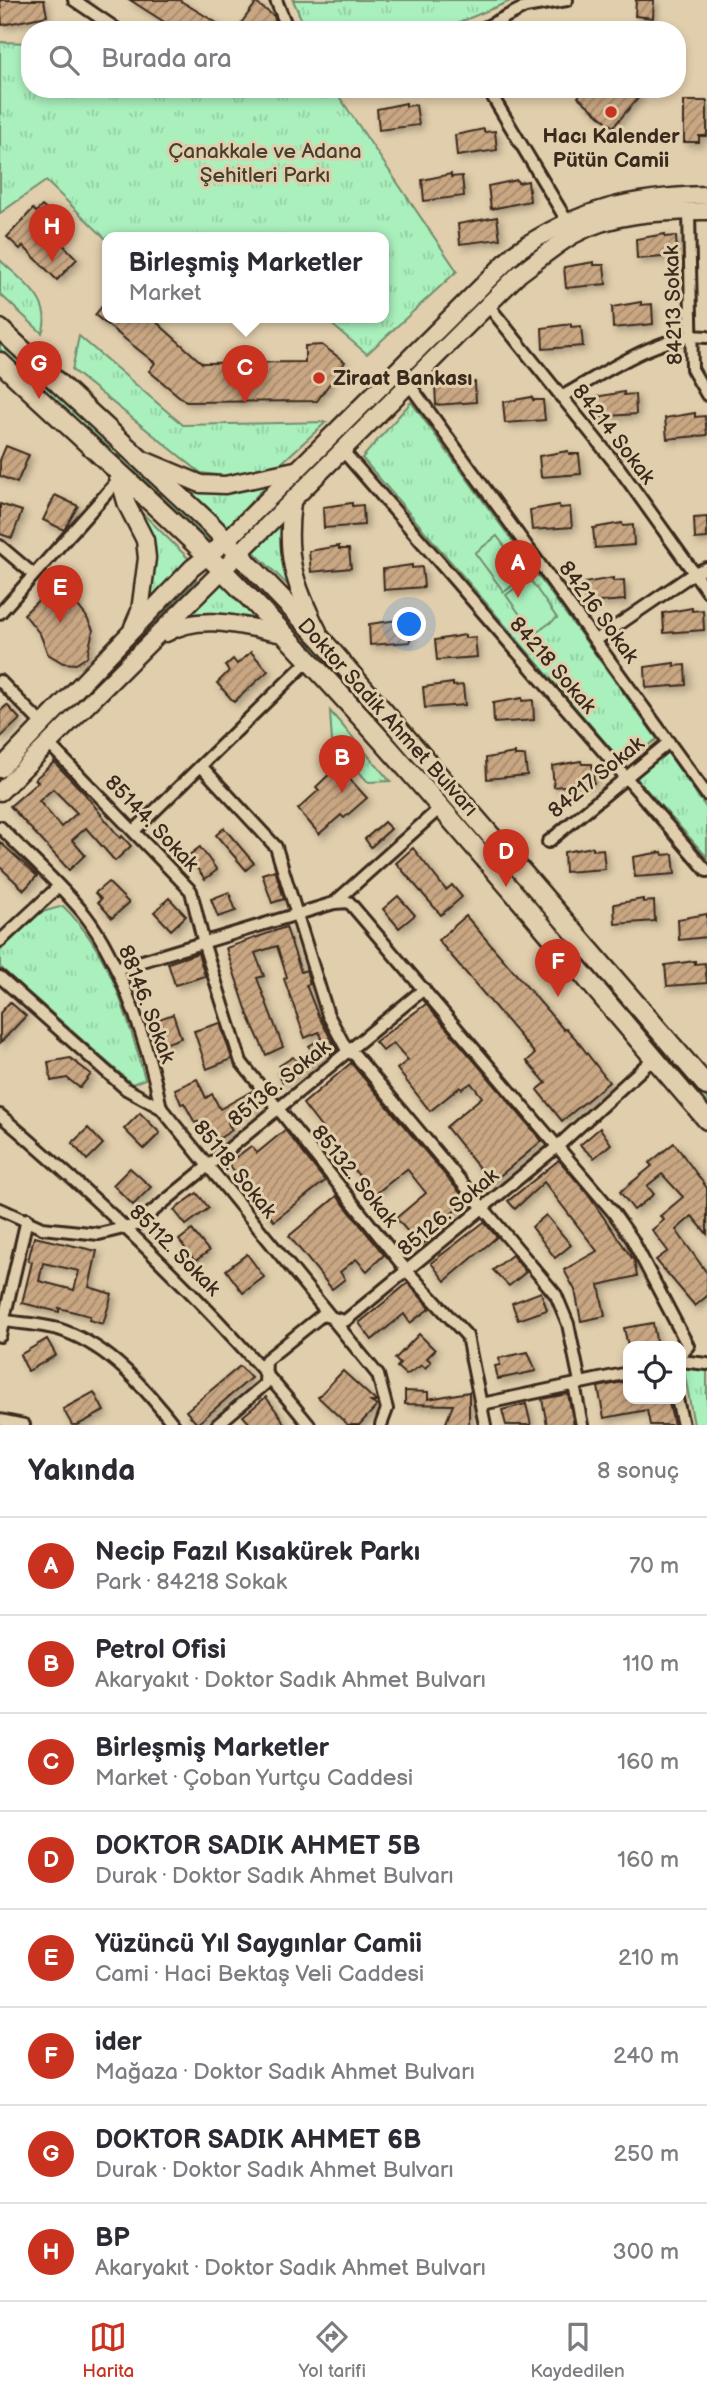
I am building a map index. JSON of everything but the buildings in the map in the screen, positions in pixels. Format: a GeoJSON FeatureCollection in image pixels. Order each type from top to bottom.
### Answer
{"type":"FeatureCollection","features":[{"type":"Feature","properties":{"kind":"main road"},"geometry":{"type":"LineString","coordinates":[[0,769],[130,636],[192,568],[226,541],[517,251],[567,221],[621,203],[707,195]]}},
{"type":"Feature","properties":{"kind":"main road"},"geometry":{"type":"LineString","coordinates":[[0,792],[519,274],[572,236],[592,227],[629,215],[707,211]]}},
{"type":"Feature","properties":{"kind":"main road"},"geometry":{"type":"LineString","coordinates":[[0,329],[226,541]]}},
{"type":"Feature","properties":{"kind":"main road"},"geometry":{"type":"LineString","coordinates":[[0,362],[208,556]]}},
{"type":"Feature","properties":{"kind":"main road"},"geometry":{"type":"LineString","coordinates":[[139,458],[201,484],[225,485],[298,469]]}},
{"type":"Feature","properties":{"kind":"main road"},"geometry":{"type":"LineString","coordinates":[[117,471],[127,505],[145,540],[147,558],[140,611],[130,636]]}},
{"type":"Feature","properties":{"kind":"main road"},"geometry":{"type":"LineString","coordinates":[[292,503],[288,551],[292,570],[298,593],[323,640]]}},
{"type":"Feature","properties":{"kind":"main road","name":"Doktor Sadık Ahmet Bulvarı"},"geometry":{"type":"LineString","coordinates":[[226,541],[323,640],[707,1086]]}},
{"type":"Feature","properties":{"kind":"main road","name":"Doktor Sadık Ahmet Bulvarı"},"geometry":{"type":"LineString","coordinates":[[208,556],[284,634],[440,808],[707,1120]]}},
{"type":"Feature","properties":{"kind":"main road"},"geometry":{"type":"LineString","coordinates":[[148,643],[182,624],[209,621],[284,634]]}},
{"type":"Feature","properties":{"kind":"street"},"geometry":{"type":"LineString","coordinates":[[74,0],[105,21]]}},
{"type":"Feature","properties":{"kind":"street"},"geometry":{"type":"LineString","coordinates":[[276,0],[284,21]]}},
{"type":"Feature","properties":{"kind":"street"},"geometry":{"type":"LineString","coordinates":[[498,21],[525,7],[567,0]]}},
{"type":"Feature","properties":{"kind":"street"},"geometry":{"type":"LineString","coordinates":[[493,98],[567,221]]}},
{"type":"Feature","properties":{"kind":"street","name":"84213 Sokak"},"geometry":{"type":"LineString","coordinates":[[689,211],[692,369],[707,395]]}},
{"type":"Feature","properties":{"kind":"street","name":"84214 Sokak"},"geometry":{"type":"LineString","coordinates":[[486,304],[619,468],[707,591]]}},
{"type":"Feature","properties":{"kind":"street"},"geometry":{"type":"LineString","coordinates":[[561,397],[648,350],[691,335],[707,337]]}},
{"type":"Feature","properties":{"kind":"street","name":"84216 Sokak"},"geometry":{"type":"LineString","coordinates":[[409,384],[707,795]]}},
{"type":"Feature","properties":{"kind":"street","name":"84218 Sokak"},"geometry":{"type":"LineString","coordinates":[[343,451],[707,872]]}},
{"type":"Feature","properties":{"kind":"street"},"geometry":{"type":"LineString","coordinates":[[0,613],[114,485],[117,471]]}},
{"type":"Feature","properties":{"kind":"street"},"geometry":{"type":"LineString","coordinates":[[0,546],[33,574]]}},
{"type":"Feature","properties":{"kind":"street"},"geometry":{"type":"LineString","coordinates":[[596,640],[694,573],[707,568]]}},
{"type":"Feature","properties":{"kind":"street"},"geometry":{"type":"LineString","coordinates":[[134,831],[308,661]]}},
{"type":"Feature","properties":{"kind":"street"},"geometry":{"type":"LineString","coordinates":[[0,681],[43,725]]}},
{"type":"Feature","properties":{"kind":"street","name":"84217 Sokak"},"geometry":{"type":"LineString","coordinates":[[548,842],[669,742]]}},
{"type":"Feature","properties":{"kind":"street","name":"85144. Sokak"},"geometry":{"type":"LineString","coordinates":[[48,743],[191,891],[205,942]]}},
{"type":"Feature","properties":{"kind":"street"},"geometry":{"type":"LineString","coordinates":[[202,766],[276,847],[328,1014],[348,1052],[355,1055],[556,1295],[568,1324],[580,1382],[575,1389],[582,1425]]}},
{"type":"Feature","properties":{"kind":"street"},"geometry":{"type":"LineString","coordinates":[[334,903],[440,808]]}},
{"type":"Feature","properties":{"kind":"street","name":"88146. Sokak"},"geometry":{"type":"LineString","coordinates":[[0,827],[85,915],[116,969],[155,1078],[161,1108]]}},
{"type":"Feature","properties":{"kind":"street"},"geometry":{"type":"LineString","coordinates":[[0,941],[58,887]]}},
{"type":"Feature","properties":{"kind":"street"},"geometry":{"type":"LineString","coordinates":[[116,969],[299,916],[334,903],[349,902],[558,1146],[632,1239],[681,1341]]}},
{"type":"Feature","properties":{"kind":"street","name":"85132. Sokak"},"geometry":{"type":"LineString","coordinates":[[205,942],[241,1062],[407,1271],[467,1336],[485,1425]]}},
{"type":"Feature","properties":{"kind":"street","name":"85118. Sokak"},"geometry":{"type":"LineString","coordinates":[[0,977],[126,1088],[161,1108],[378,1375],[387,1409],[381,1425]]}},
{"type":"Feature","properties":{"kind":"street","name":"85136. Sokak"},"geometry":{"type":"LineString","coordinates":[[0,1209],[42,1228],[99,1234],[136,1225],[424,989]]}},
{"type":"Feature","properties":{"kind":"street","name":"85126. Sokak"},"geometry":{"type":"LineString","coordinates":[[266,1372],[267,1360],[322,1315],[345,1321],[407,1271],[558,1146],[654,1058]]}},
{"type":"Feature","properties":{"kind":"street"},"geometry":{"type":"LineString","coordinates":[[0,1132],[4,1119]]}},
{"type":"Feature","properties":{"kind":"street","name":"85112. Sokak"},"geometry":{"type":"LineString","coordinates":[[4,1119],[124,1226],[266,1372],[309,1425]]}},
{"type":"Feature","properties":{"kind":"street"},"geometry":{"type":"LineString","coordinates":[[0,1336],[27,1219]]}},
{"type":"Feature","properties":{"kind":"street"},"geometry":{"type":"LineString","coordinates":[[2,1321],[62,1330],[99,1346],[149,1392],[174,1425]]}},
{"type":"Feature","properties":{"kind":"street"},"geometry":{"type":"LineString","coordinates":[[686,1351],[707,1364]]}},
{"type":"Feature","properties":{"kind":"street"},"geometry":{"type":"LineString","coordinates":[[686,1362],[707,1364]]}},
{"type":"Feature","properties":{"kind":"street"},"geometry":{"type":"LineString","coordinates":[[217,1425],[265,1384],[266,1372]]}},
{"type":"Feature","properties":{"kind":"street"},"geometry":{"type":"LineString","coordinates":[[482,1404],[623,1374]]}},
{"type":"Feature","properties":{"kind":"street"},"geometry":{"type":"LineString","coordinates":[[678,1404],[683,1425]]}},
{"type":"Feature","properties":{"kind":"street"},"geometry":{"type":"LineString","coordinates":[[0,1420],[24,1425]]}},
{"type":"Feature","properties":{"kind":"green space"},"geometry":{"type":"Polygon","coordinates":[[[293,0],[513,0],[463,21],[302,21],[293,0]]]}},
{"type":"Feature","properties":{"kind":"green space","name":"Çanakkale ve Adana Şehitleri Parkı"},"geometry":{"type":"Polygon","coordinates":[[[0,42],[21,43],[21,98],[340,98],[457,271],[367,354],[330,323],[389,323],[389,232],[102,232],[102,235],[46,181],[0,213],[0,42]]]}},
{"type":"Feature","properties":{"kind":"green space"},"geometry":{"type":"Polygon","coordinates":[[[0,260],[40,301],[45,321],[42,333],[0,294],[0,260]]]}},
{"type":"Feature","properties":{"kind":"green space"},"geometry":{"type":"Polygon","coordinates":[[[79,336],[183,425],[326,422],[276,468],[233,477],[201,473],[72,370],[79,336]]]}},
{"type":"Feature","properties":{"kind":"green space"},"geometry":{"type":"Polygon","coordinates":[[[0,342],[212,538],[209,541],[135,472],[123,465],[0,349],[0,342]]]}},
{"type":"Feature","properties":{"kind":"green space"},"geometry":{"type":"Polygon","coordinates":[[[411,402],[657,739],[623,763],[362,458],[411,402]]]}},
{"type":"Feature","properties":{"kind":"green space"},"geometry":{"type":"Polygon","coordinates":[[[175,478],[272,479],[228,527],[175,478]]]}},
{"type":"Feature","properties":{"kind":"green space"},"geometry":{"type":"Polygon","coordinates":[[[129,500],[189,559],[144,605],[151,563],[129,500]]]}},
{"type":"Feature","properties":{"kind":"green space"},"geometry":{"type":"Polygon","coordinates":[[[288,516],[294,591],[254,552],[288,516]]]}},
{"type":"Feature","properties":{"kind":"green space"},"geometry":{"type":"Polygon","coordinates":[[[497,536],[526,575],[504,592],[475,553],[497,536]]]}},
{"type":"Feature","properties":{"kind":"green space"},"geometry":{"type":"Polygon","coordinates":[[[237,570],[304,640],[323,652],[707,1099],[707,1106],[319,657],[234,572],[237,570]]]}},
{"type":"Feature","properties":{"kind":"green space"},"geometry":{"type":"Polygon","coordinates":[[[529,578],[557,618],[534,634],[506,595],[529,578]]]}},
{"type":"Feature","properties":{"kind":"green space"},"geometry":{"type":"Polygon","coordinates":[[[196,580],[198,581],[0,782],[0,778],[196,580]]]}},
{"type":"Feature","properties":{"kind":"green space"},"geometry":{"type":"Polygon","coordinates":[[[221,582],[266,629],[224,619],[185,617],[221,582]]]}},
{"type":"Feature","properties":{"kind":"green space"},"geometry":{"type":"Polygon","coordinates":[[[330,711],[390,781],[368,782],[332,742],[330,711]]]}},
{"type":"Feature","properties":{"kind":"green space"},"geometry":{"type":"Polygon","coordinates":[[[667,752],[707,809],[707,857],[635,777],[667,752]]]}},
{"type":"Feature","properties":{"kind":"green space"},"geometry":{"type":"Polygon","coordinates":[[[63,906],[94,944],[115,986],[145,1079],[132,1084],[0,967],[0,951],[39,913],[63,906]]]}},
{"type":"Feature","properties":{"kind":"green space"},"geometry":{"type":"Polygon","coordinates":[[[686,1366],[707,1370],[707,1425],[694,1425],[686,1381],[686,1366]]]}},
{"type":"Feature","properties":{"kind":"place","name":"Hacı Kalender Pütün Camii"},"geometry":{"type":"Point","coordinates":[611,112]}},
{"type":"Feature","properties":{"kind":"place","name":"BP"},"geometry":{"type":"Point","coordinates":[52,262]}},
{"type":"Feature","properties":{"kind":"place","name":"Ziraat Bankası"},"geometry":{"type":"Point","coordinates":[319,378]}},
{"type":"Feature","properties":{"kind":"place","name":"DOKTOR SADIK AHMET 6B"},"geometry":{"type":"Point","coordinates":[39,399]}},
{"type":"Feature","properties":{"kind":"place","name":"Birleşmiş Marketler"},"geometry":{"type":"Point","coordinates":[245,403]}},
{"type":"Feature","properties":{"kind":"place","name":"Necip Fazıl Kısakürek Parkı"},"geometry":{"type":"Point","coordinates":[518,598]}},
{"type":"Feature","properties":{"kind":"place","name":"Yüzüncü Yıl Saygınlar Camii"},"geometry":{"type":"Point","coordinates":[60,623]}},
{"type":"Feature","properties":{"kind":"place","name":"Petrol Ofisi"},"geometry":{"type":"Point","coordinates":[342,793]}},
{"type":"Feature","properties":{"kind":"place","name":"DOKTOR SADIK AHMET 5B"},"geometry":{"type":"Point","coordinates":[506,887]}},
{"type":"Feature","properties":{"kind":"place","name":"ider"},"geometry":{"type":"Point","coordinates":[558,997]}}]}
